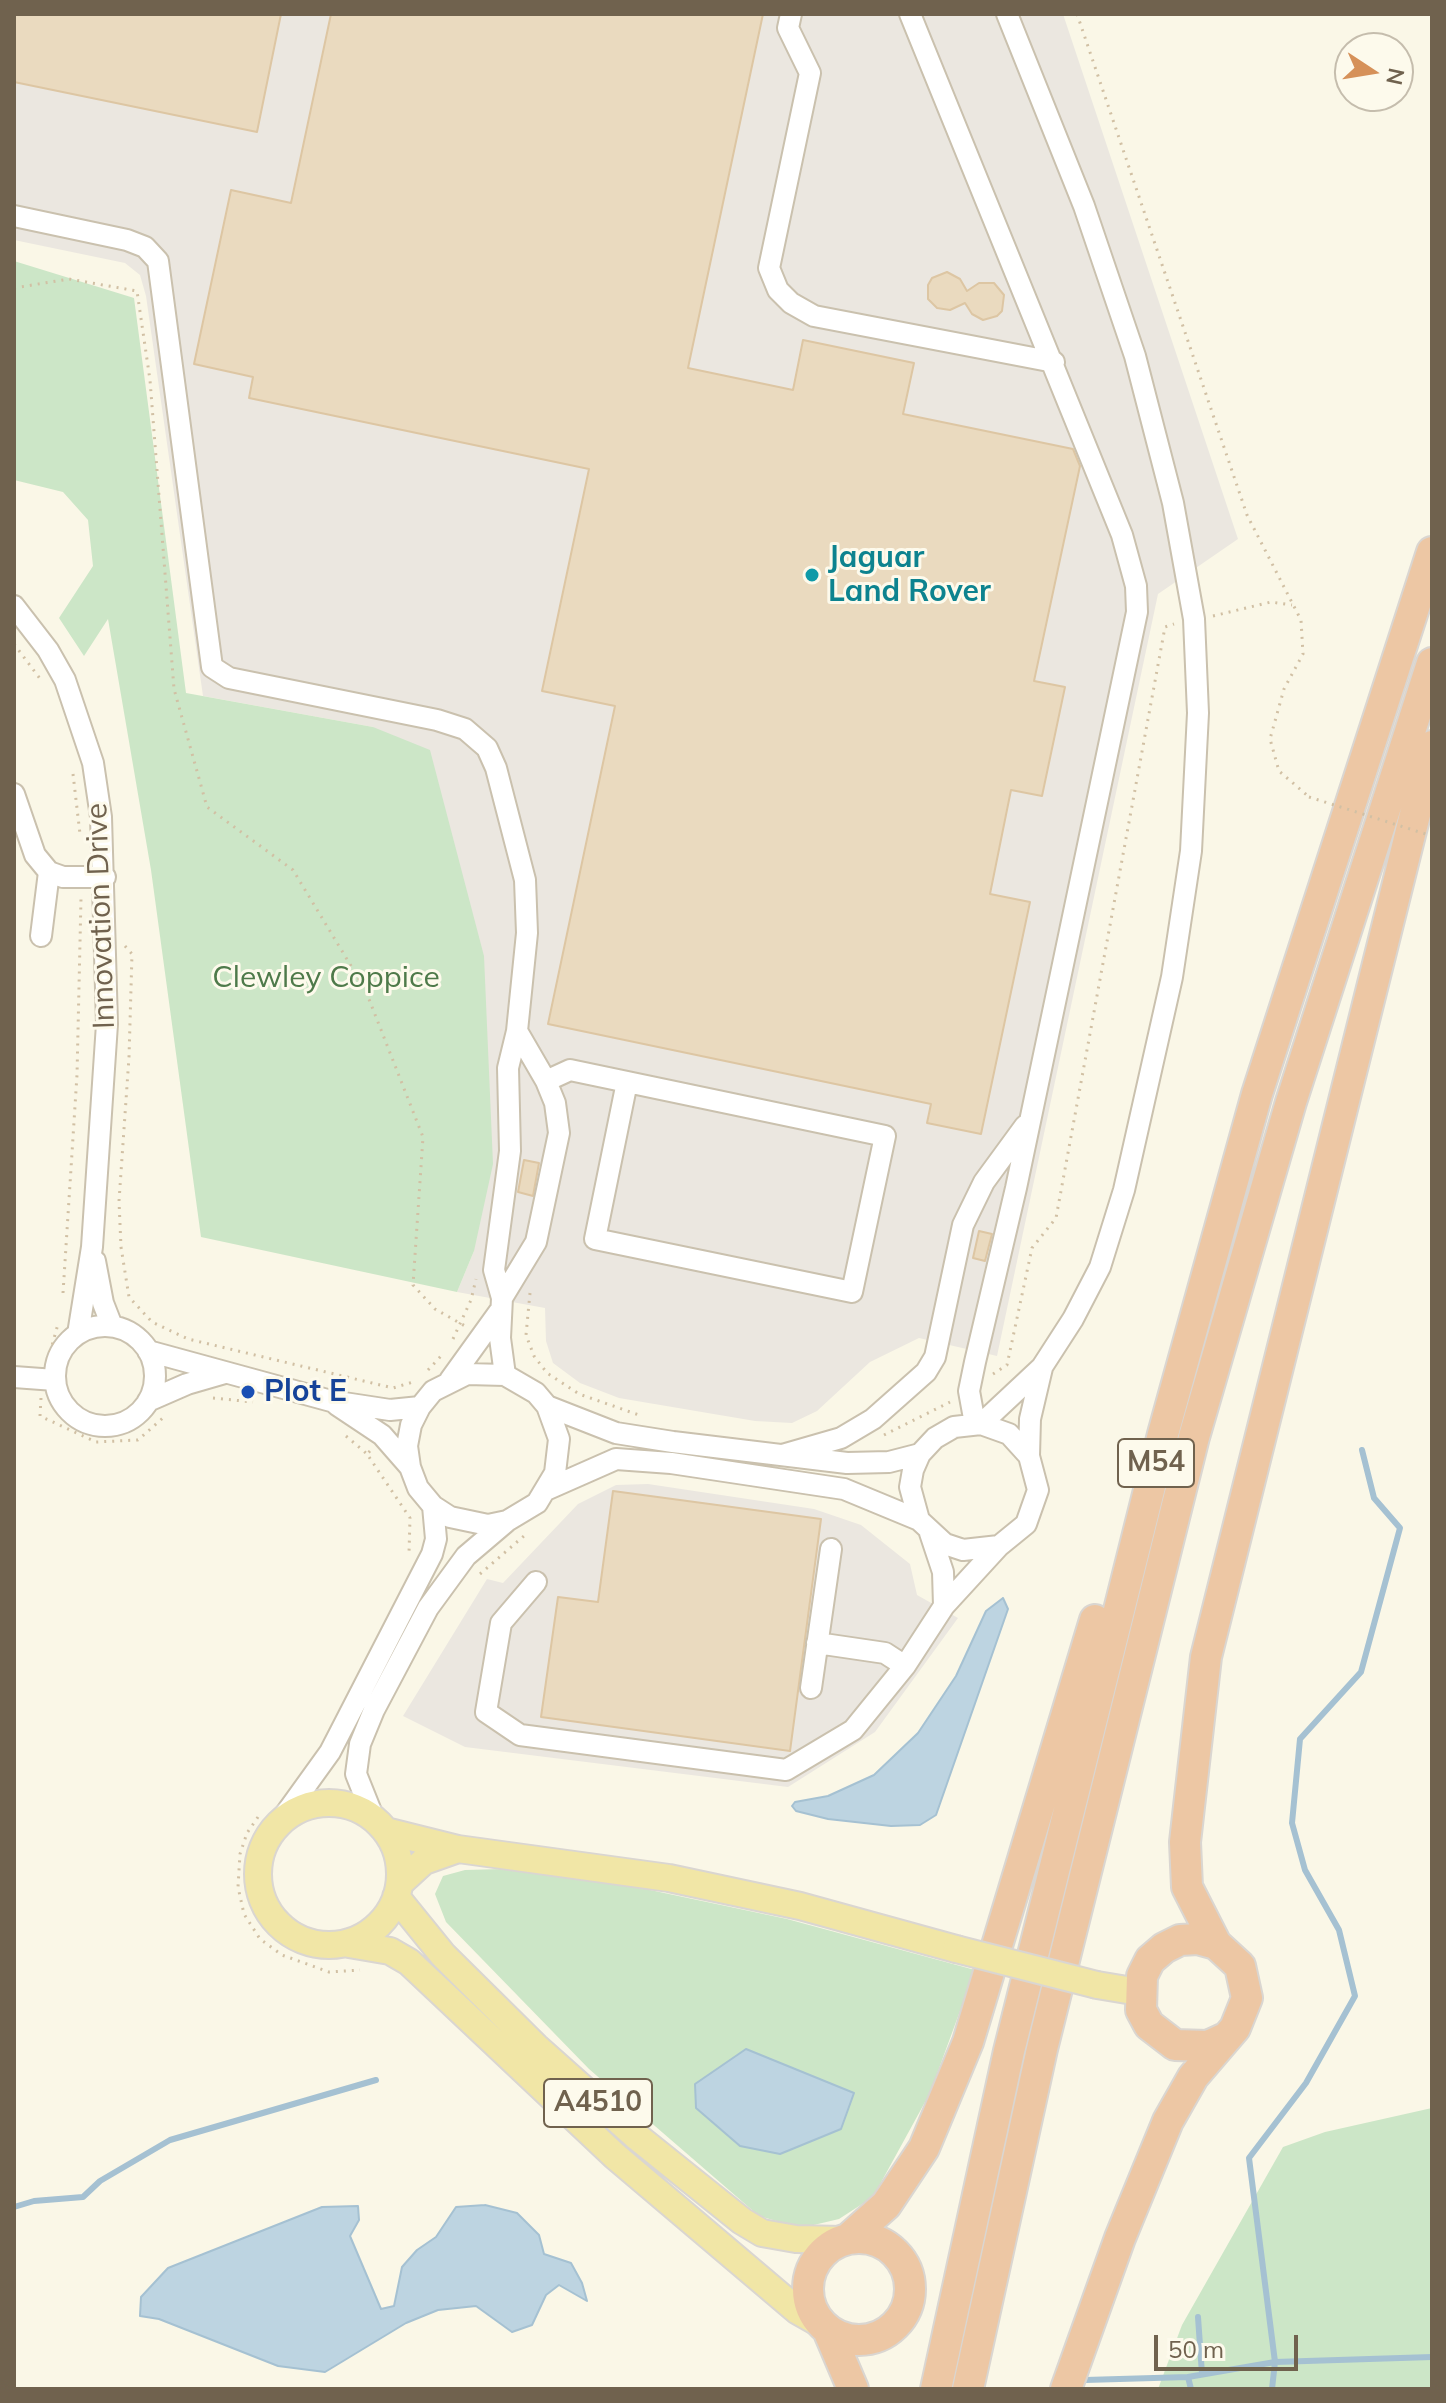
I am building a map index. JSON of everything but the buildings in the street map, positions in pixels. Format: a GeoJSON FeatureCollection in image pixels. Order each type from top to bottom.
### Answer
{"type":"FeatureCollection","features":[{"type":"Feature","properties":{"kind":"highway","name":"M54"},"geometry":{"type":"LineString","coordinates":[[936,2389],[1016,2020],[1163,1434],[1257,1094],[1432,552]]}},
{"type":"Feature","properties":{"kind":"highway","name":"M54"},"geometry":{"type":"LineString","coordinates":[[968,2389],[1046,2034],[1194,1437],[1291,1102],[1432,663]]}},
{"type":"Feature","properties":{"kind":"highway"},"geometry":{"type":"LineString","coordinates":[[1216,1944],[1187,1887],[1185,1842],[1206,1657],[1432,746]]}},
{"type":"Feature","properties":{"kind":"highway"},"geometry":{"type":"LineString","coordinates":[[853,2389],[810,2302],[809,2277],[821,2255],[886,2205],[924,2148],[968,2042],[1099,1607],[1163,1434]]}},
{"type":"Feature","properties":{"kind":"highway"},"geometry":{"type":"LineString","coordinates":[[1066,2389],[1120,2238],[1168,2121],[1193,2077],[1243,2014],[1246,1981],[1230,1953],[1216,1944],[1189,1940],[1164,1948],[1150,1960],[1142,1976],[1139,1992],[1141,2010],[1160,2037],[1191,2048],[1223,2039]]}},
{"type":"Feature","properties":{"kind":"highway","name":"A4510"},"geometry":{"type":"LineString","coordinates":[[825,2327],[853,2340],[880,2336],[901,2319],[910,2293],[906,2266],[888,2246],[862,2237],[845,2239]]}},
{"type":"Feature","properties":{"kind":"main road"},"geometry":{"type":"LineString","coordinates":[[276,1827],[294,1812],[316,1804],[339,1804],[380,1825],[458,1849],[669,1878],[800,1906],[1097,1985],[1139,1992]]}},
{"type":"Feature","properties":{"kind":"main road","name":"A4510"},"geometry":{"type":"LineString","coordinates":[[380,1825],[398,1856],[398,1890],[443,1955],[536,2047],[636,2136],[742,2221],[762,2233],[796,2239],[845,2239]]}},
{"type":"Feature","properties":{"kind":"main road","name":"A4510"},"geometry":{"type":"LineString","coordinates":[[276,1827],[264,1845],[258,1867],[259,1888],[267,1909],[280,1926],[298,1939],[319,1945],[349,1944],[390,1951],[409,1962],[615,2156],[788,2303],[825,2327]]}},
{"type":"Feature","properties":{"kind":"main road"},"geometry":{"type":"LineString","coordinates":[[349,1944],[383,1921],[398,1890],[424,1861],[458,1849]]}},
{"type":"Feature","properties":{"kind":"street"},"geometry":{"type":"LineString","coordinates":[[791,14],[788,28],[810,73],[769,268],[778,290],[791,303],[814,316],[1054,362]]}},
{"type":"Feature","properties":{"kind":"street"},"geometry":{"type":"LineString","coordinates":[[910,14],[1054,362],[1122,535],[1136,586],[1137,612],[969,1391],[978,1424]]}},
{"type":"Feature","properties":{"kind":"street"},"geometry":{"type":"LineString","coordinates":[[536,1582],[501,1623],[486,1712],[520,1735],[786,1770],[853,1730],[905,1666],[944,1606],[999,1546],[1020,1530],[1034,1508],[1037,1481],[1029,1456],[1030,1419],[1042,1367],[1100,1267],[1124,1190],[1172,977],[1191,851],[1198,713],[1194,619],[1173,503],[1135,356],[1084,206],[1007,14]]}},
{"type":"Feature","properties":{"kind":"street"},"geometry":{"type":"LineString","coordinates":[[14,216],[127,240],[145,247],[158,261],[212,667],[229,678],[437,720],[465,729],[487,748],[496,768],[525,880],[527,933],[517,1031],[508,1068],[510,1151],[494,1270],[500,1305]]}},
{"type":"Feature","properties":{"kind":"street","name":"Innovation Drive"},"geometry":{"type":"LineString","coordinates":[[14,606],[48,650],[81,719],[93,763],[105,877],[107,1024],[92,1247],[78,1334]]}},
{"type":"Feature","properties":{"kind":"street"},"geometry":{"type":"LineString","coordinates":[[14,794],[35,855],[49,872],[63,877],[105,877]]}},
{"type":"Feature","properties":{"kind":"street"},"geometry":{"type":"LineString","coordinates":[[41,936],[49,872]]}},
{"type":"Feature","properties":{"kind":"street"},"geometry":{"type":"LineString","coordinates":[[410,1467],[411,1425],[420,1407],[491,1336],[500,1305],[536,1242],[559,1133],[555,1103],[546,1081],[517,1031]]}},
{"type":"Feature","properties":{"kind":"street"},"geometry":{"type":"LineString","coordinates":[[546,1081],[570,1070],[885,1136],[852,1292],[595,1239],[627,1082]]}},
{"type":"Feature","properties":{"kind":"street"},"geometry":{"type":"LineString","coordinates":[[782,1455],[841,1438],[873,1419],[917,1381],[935,1357],[963,1225],[984,1182],[1029,1121]]}},
{"type":"Feature","properties":{"kind":"street","name":"Innovation Drive"},"geometry":{"type":"LineString","coordinates":[[92,1247],[103,1303],[112,1326]]}},
{"type":"Feature","properties":{"kind":"street"},"geometry":{"type":"LineString","coordinates":[[225,1373],[187,1384],[148,1401],[124,1422],[94,1424],[67,1408],[55,1380],[57,1362],[65,1346],[78,1334],[100,1326],[112,1326],[127,1330],[148,1351],[331,1401],[390,1410],[420,1407]]}},
{"type":"Feature","properties":{"kind":"street"},"geometry":{"type":"LineString","coordinates":[[491,1336],[505,1375]]}},
{"type":"Feature","properties":{"kind":"street"},"geometry":{"type":"LineString","coordinates":[[148,1351],[155,1376],[148,1401]]}},
{"type":"Feature","properties":{"kind":"street"},"geometry":{"type":"LineString","coordinates":[[450,1380],[467,1374],[505,1375],[521,1382],[547,1406],[616,1433],[847,1463],[889,1462],[920,1454],[944,1432],[978,1424],[1042,1367]]}},
{"type":"Feature","properties":{"kind":"street"},"geometry":{"type":"LineString","coordinates":[[14,1377],[55,1380]]}},
{"type":"Feature","properties":{"kind":"street"},"geometry":{"type":"LineString","coordinates":[[331,1401],[382,1435],[410,1467],[418,1488],[433,1506],[468,1523],[507,1521]]}},
{"type":"Feature","properties":{"kind":"street"},"geometry":{"type":"LineString","coordinates":[[380,1825],[356,1774],[360,1744],[374,1710],[428,1608],[466,1556],[507,1521],[537,1503],[548,1489],[555,1473],[559,1439],[547,1406]]}},
{"type":"Feature","properties":{"kind":"street"},"geometry":{"type":"LineString","coordinates":[[978,1424],[1009,1434],[1029,1456]]}},
{"type":"Feature","properties":{"kind":"street"},"geometry":{"type":"LineString","coordinates":[[920,1454],[910,1487],[943,1572],[944,1606]]}},
{"type":"Feature","properties":{"kind":"street"},"geometry":{"type":"LineString","coordinates":[[548,1489],[616,1459],[671,1463],[844,1489],[924,1527],[963,1550],[999,1546]]}},
{"type":"Feature","properties":{"kind":"street"},"geometry":{"type":"LineString","coordinates":[[276,1827],[330,1752],[422,1574],[436,1539],[433,1506]]}},
{"type":"Feature","properties":{"kind":"street"},"geometry":{"type":"LineString","coordinates":[[811,1688],[831,1549]]}},
{"type":"Feature","properties":{"kind":"street"},"geometry":{"type":"LineString","coordinates":[[817,1643],[885,1653],[905,1666]]}},
{"type":"Feature","properties":{"kind":"path"},"geometry":{"type":"LineString","coordinates":[[1077,14],[1247,515],[1301,620],[1303,654],[1284,689],[1270,739],[1279,771],[1309,797],[1432,836]]}},
{"type":"Feature","properties":{"kind":"path"},"geometry":{"type":"LineString","coordinates":[[14,288],[69,279],[137,291],[150,380],[174,689],[207,807],[293,870],[365,989],[423,1137],[413,1285],[435,1309],[461,1325],[491,1336],[526,1335]]}},
{"type":"Feature","properties":{"kind":"path"},"geometry":{"type":"LineString","coordinates":[[873,1419],[885,1437],[969,1391],[1007,1365],[1032,1248],[1056,1218],[1165,627],[1271,602],[1292,605]]}},
{"type":"Feature","properties":{"kind":"path"},"geometry":{"type":"LineString","coordinates":[[122,943],[132,954],[124,1156],[119,1201],[121,1247],[129,1297],[152,1322],[188,1339],[393,1388],[414,1382],[430,1369],[461,1325],[477,1273],[494,1270]]}},
{"type":"Feature","properties":{"kind":"path"},"geometry":{"type":"LineString","coordinates":[[530,1289],[526,1335],[534,1356],[547,1373],[579,1394],[642,1416]]}},
{"type":"Feature","properties":{"kind":"path"},"geometry":{"type":"LineString","coordinates":[[477,1576],[533,1528]]}},
{"type":"Feature","properties":{"kind":"shaded area"},"geometry":{"type":"Polygon","coordinates":[[[14,14],[1063,14],[1238,539],[1158,594],[997,1356],[919,1338],[870,1362],[817,1411],[792,1423],[755,1421],[619,1398],[580,1383],[553,1363],[546,1341],[545,1308],[457,1292],[474,1251],[373,727],[203,696],[146,296],[140,275],[125,263],[14,240],[14,14]]]}},
{"type":"Feature","properties":{"kind":"shaded area"},"geometry":{"type":"Polygon","coordinates":[[[648,1484],[814,1509],[861,1525],[910,1564],[917,1595],[958,1618],[875,1732],[788,1787],[465,1747],[403,1716],[487,1579],[503,1583],[578,1504],[616,1485],[648,1484]]]}},
{"type":"Feature","properties":{"kind":"green space","name":"Clewley Coppice"},"geometry":{"type":"Polygon","coordinates":[[[14,261],[134,298],[186,693],[373,727],[430,750],[484,956],[493,1164],[474,1251],[457,1292],[201,1237],[151,870],[108,619],[84,656],[59,618],[93,566],[88,520],[63,492],[14,480],[14,261]]]}},
{"type":"Feature","properties":{"kind":"green space"},"geometry":{"type":"Polygon","coordinates":[[[502,1869],[617,1883],[787,1919],[975,1970],[930,2093],[873,2197],[839,2219],[801,2228],[759,2216],[589,2069],[446,1922],[435,1894],[443,1876],[465,1870],[502,1869]]]}},
{"type":"Feature","properties":{"kind":"green space"},"geometry":{"type":"Polygon","coordinates":[[[1432,2108],[1432,2389],[1158,2389],[1182,2325],[1283,2147],[1325,2132],[1432,2108]]]}},
{"type":"Feature","properties":{"kind":"water"},"geometry":{"type":"Polygon","coordinates":[[[1003,1598],[1008,1609],[936,1815],[920,1825],[891,1826],[828,1819],[796,1811],[792,1806],[795,1802],[828,1796],[874,1775],[918,1733],[956,1676],[986,1611],[1003,1598]]]}},
{"type":"Feature","properties":{"kind":"water"},"geometry":{"type":"Polygon","coordinates":[[[746,2049],[854,2093],[841,2129],[780,2154],[740,2146],[696,2108],[695,2084],[746,2049]]]}},
{"type":"Feature","properties":{"kind":"water"},"geometry":{"type":"Polygon","coordinates":[[[485,2205],[517,2213],[539,2235],[544,2254],[571,2263],[587,2301],[559,2285],[546,2295],[532,2325],[512,2332],[476,2306],[438,2310],[406,2323],[325,2372],[278,2366],[159,2319],[140,2316],[141,2297],[168,2268],[322,2207],[358,2206],[359,2220],[350,2236],[381,2309],[394,2306],[402,2267],[417,2250],[436,2237],[456,2207],[485,2205]]]}},
{"type":"Feature","properties":{"kind":"waterway"},"geometry":{"type":"LineString","coordinates":[[1272,2389],[1275,2362],[1249,2158],[1306,2083],[1355,1996],[1339,1930],[1305,1870],[1292,1823],[1300,1739],[1361,1672],[1400,1528],[1374,1498],[1362,1450]]}},
{"type":"Feature","properties":{"kind":"waterway"},"geometry":{"type":"LineString","coordinates":[[14,2207],[34,2201],[83,2197],[100,2181],[170,2140],[376,2080]]}},
{"type":"Feature","properties":{"kind":"waterway"},"geometry":{"type":"LineString","coordinates":[[1198,2317],[1202,2374]]}},
{"type":"Feature","properties":{"kind":"waterway"},"geometry":{"type":"LineString","coordinates":[[1085,2380],[1188,2377],[1275,2362],[1432,2357]]}},
{"type":"Feature","properties":{"kind":"waterway"},"geometry":{"type":"LineString","coordinates":[[1188,2377],[1191,2389]]}},
{"type":"Feature","properties":{"kind":"place","name":"Jaguar Land Rover"},"geometry":{"type":"Point","coordinates":[812,575]}},
{"type":"Feature","properties":{"kind":"place","name":"Plot E"},"geometry":{"type":"Point","coordinates":[248,1392]}}]}
